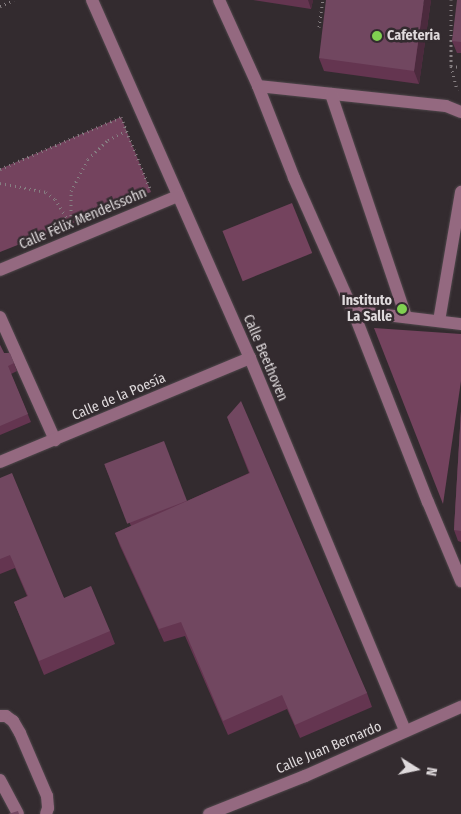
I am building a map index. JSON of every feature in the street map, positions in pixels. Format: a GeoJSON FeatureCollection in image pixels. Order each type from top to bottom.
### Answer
{"type":"FeatureCollection","features":[{"type":"Feature","properties":{"kind":"street","name":"Calle Beethoven"},"geometry":{"type":"LineString","coordinates":[[92,0],[250,358],[404,731]]}},
{"type":"Feature","properties":{"kind":"street"},"geometry":{"type":"LineString","coordinates":[[219,0],[258,86],[294,178],[353,311],[461,581]]}},
{"type":"Feature","properties":{"kind":"street"},"geometry":{"type":"LineString","coordinates":[[258,86],[446,106],[461,112]]}},
{"type":"Feature","properties":{"kind":"street"},"geometry":{"type":"LineString","coordinates":[[331,94],[406,317]]}},
{"type":"Feature","properties":{"kind":"street"},"geometry":{"type":"LineString","coordinates":[[440,322],[461,192]]}},
{"type":"Feature","properties":{"kind":"street","name":"Calle Félix Mendelssohn"},"geometry":{"type":"LineString","coordinates":[[0,270],[178,196]]}},
{"type":"Feature","properties":{"kind":"street"},"geometry":{"type":"LineString","coordinates":[[353,311],[461,324]]}},
{"type":"Feature","properties":{"kind":"street"},"geometry":{"type":"LineString","coordinates":[[0,317],[54,440]]}},
{"type":"Feature","properties":{"kind":"street","name":"Calle de la Poesía"},"geometry":{"type":"LineString","coordinates":[[0,462],[250,358]]}},
{"type":"Feature","properties":{"kind":"street","name":"Calle Juan Bernardo"},"geometry":{"type":"LineString","coordinates":[[209,814],[305,776],[461,707]]}},
{"type":"Feature","properties":{"kind":"street"},"geometry":{"type":"LineString","coordinates":[[0,716],[6,716],[13,721],[20,733],[47,796],[48,808],[46,814]]}},
{"type":"Feature","properties":{"kind":"street"},"geometry":{"type":"LineString","coordinates":[[0,780],[18,814]]}},
{"type":"Feature","properties":{"kind":"path"},"geometry":{"type":"LineString","coordinates":[[0,6],[14,0]]}},
{"type":"Feature","properties":{"kind":"path"},"geometry":{"type":"LineString","coordinates":[[319,27],[323,0]]}},
{"type":"Feature","properties":{"kind":"path"},"geometry":{"type":"LineString","coordinates":[[451,0],[451,66],[458,94]]}},
{"type":"Feature","properties":{"kind":"path"},"geometry":{"type":"LineString","coordinates":[[451,66],[461,67]]}},
{"type":"Feature","properties":{"kind":"path"},"geometry":{"type":"LineString","coordinates":[[0,169],[121,117],[151,192]]}},
{"type":"Feature","properties":{"kind":"path"},"geometry":{"type":"LineString","coordinates":[[71,224],[71,191],[88,159],[108,140],[126,130]]}},
{"type":"Feature","properties":{"kind":"path"},"geometry":{"type":"LineString","coordinates":[[0,183],[46,192],[55,200],[71,224]]}},
{"type":"Feature","properties":{"kind":"path"},"geometry":{"type":"LineString","coordinates":[[71,224],[80,220]]}},
{"type":"Feature","properties":{"kind":"shaded area"},"geometry":{"type":"Polygon","coordinates":[[[121,117],[151,192],[0,252],[0,169],[121,117]]]}},
{"type":"Feature","properties":{"kind":"shaded area"},"geometry":{"type":"Polygon","coordinates":[[[292,203],[312,253],[243,281],[222,231],[292,203]]]}},
{"type":"Feature","properties":{"kind":"shaded area"},"geometry":{"type":"Polygon","coordinates":[[[374,328],[461,334],[461,381],[443,504],[374,328]]]}},
{"type":"Feature","properties":{"kind":"building","name":"Cafeteria"},"geometry":{"type":"Polygon","coordinates":[[[326,0],[424,0],[414,71],[319,58],[326,0]]]}},
{"type":"Feature","properties":{"kind":"building"},"geometry":{"type":"Polygon","coordinates":[[[457,0],[461,0],[461,42],[452,41],[457,0]]]}},
{"type":"Feature","properties":{"kind":"building"},"geometry":{"type":"Polygon","coordinates":[[[0,345],[4,353],[10,353],[14,363],[8,366],[28,414],[0,426],[0,345]]]}},
{"type":"Feature","properties":{"kind":"building"},"geometry":{"type":"Polygon","coordinates":[[[241,401],[367,693],[295,725],[282,695],[223,721],[181,622],[159,629],[115,533],[250,473],[227,417],[241,401]]]}},
{"type":"Feature","properties":{"kind":"building"},"geometry":{"type":"Polygon","coordinates":[[[461,411],[461,531],[454,530],[461,411]]]}},
{"type":"Feature","properties":{"kind":"building"},"geometry":{"type":"Polygon","coordinates":[[[164,441],[187,501],[127,524],[104,464],[164,441]]]}},
{"type":"Feature","properties":{"kind":"building"},"geometry":{"type":"Polygon","coordinates":[[[12,473],[64,598],[91,586],[110,631],[39,661],[14,602],[28,596],[10,555],[0,559],[0,478],[12,473]]]}},
{"type":"Feature","properties":{"kind":"building"},"geometry":{"type":"Polygon","coordinates":[[[18,811],[19,814],[8,814],[18,811]]]}},
{"type":"Feature","properties":{"kind":"place","name":"Cafeteria"},"geometry":{"type":"Point","coordinates":[377,36]}},
{"type":"Feature","properties":{"kind":"place","name":"Instituto La Salle"},"geometry":{"type":"Point","coordinates":[402,309]}}]}
